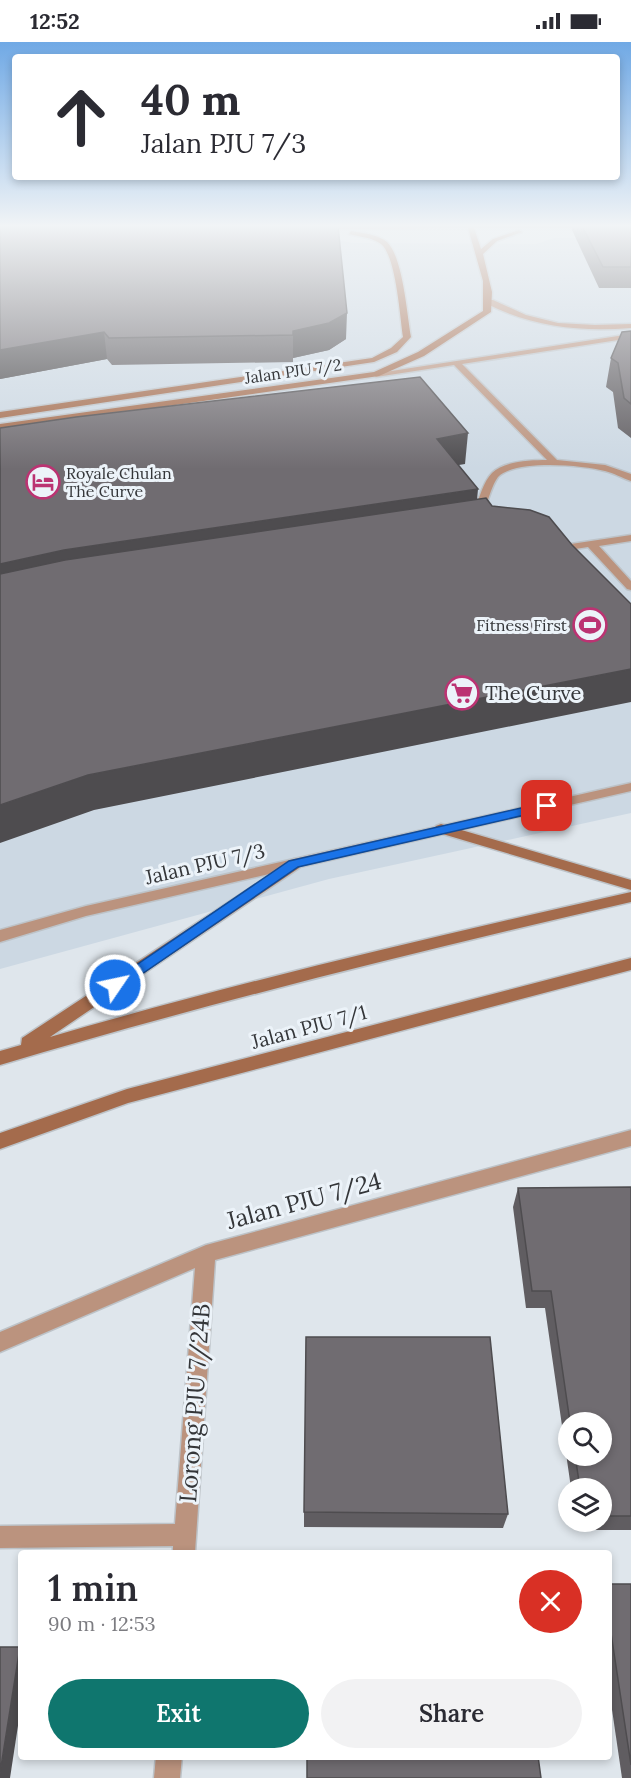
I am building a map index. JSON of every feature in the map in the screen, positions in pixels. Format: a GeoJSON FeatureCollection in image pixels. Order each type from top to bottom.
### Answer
{"type":"FeatureCollection","features":[{"type":"Feature","properties":{"kind":"street","name":"Jalan PJU 7/2"},"geometry":{"type":"LineString","coordinates":[[0,415],[374,360],[394,350],[407,337],[401,307]]}},
{"type":"Feature","properties":{"kind":"street","name":"Jalan PJU 7/2"},"geometry":{"type":"LineString","coordinates":[[0,427],[376,374],[422,354],[472,324],[487,312],[488,307]]}},
{"type":"Feature","properties":{"kind":"street"},"geometry":{"type":"LineString","coordinates":[[499,307],[507,312],[545,322],[579,328],[631,326]]}},
{"type":"Feature","properties":{"kind":"street"},"geometry":{"type":"LineString","coordinates":[[376,374],[458,364],[631,336]]}},
{"type":"Feature","properties":{"kind":"street"},"geometry":{"type":"LineString","coordinates":[[458,364],[555,463]]}},
{"type":"Feature","properties":{"kind":"street"},"geometry":{"type":"LineString","coordinates":[[482,525],[494,523],[480,508],[496,474],[511,467],[572,462],[623,471],[631,478]]}},
{"type":"Feature","properties":{"kind":"street"},"geometry":{"type":"LineString","coordinates":[[541,537],[552,537],[569,547],[631,538]]}},
{"type":"Feature","properties":{"kind":"street"},"geometry":{"type":"LineString","coordinates":[[591,544],[631,587]]}},
{"type":"Feature","properties":{"kind":"street","name":"Jalan PJU 7/3"},"geometry":{"type":"LineString","coordinates":[[0,936],[86,911],[631,787]]}},
{"type":"Feature","properties":{"kind":"street"},"geometry":{"type":"LineString","coordinates":[[441,829],[631,885]]}},
{"type":"Feature","properties":{"kind":"street"},"geometry":{"type":"LineString","coordinates":[[8,1055],[294,864]]}},
{"type":"Feature","properties":{"kind":"street"},"geometry":{"type":"LineString","coordinates":[[8,1055],[146,1015],[438,941],[631,897]]}},
{"type":"Feature","properties":{"kind":"street","name":"Jalan PJU 7/1"},"geometry":{"type":"LineString","coordinates":[[0,1141],[127,1096],[631,964]]}},
{"type":"Feature","properties":{"kind":"street","name":"Jalan PJU 7/24"},"geometry":{"type":"LineString","coordinates":[[0,1342],[206,1254],[631,1138]]}},
{"type":"Feature","properties":{"kind":"street","name":"Lorong PJU 7/24B"},"geometry":{"type":"LineString","coordinates":[[185,1544],[206,1254]]}},
{"type":"Feature","properties":{"kind":"street"},"geometry":{"type":"LineString","coordinates":[[0,1537],[185,1544]]}},
{"type":"Feature","properties":{"kind":"street"},"geometry":{"type":"LineString","coordinates":[[167,1778],[169,1760]]}},
{"type":"Feature","properties":{"kind":"shaded area"},"geometry":{"type":"Polygon","coordinates":[[[0,307],[631,307],[631,813],[329,879],[0,969],[0,307]]]}},
{"type":"Feature","properties":{"kind":"building"},"geometry":{"type":"Polygon","coordinates":[[[0,307],[346,307],[347,313],[329,323],[293,331],[293,335],[109,338],[104,332],[0,350],[0,307]]]}},
{"type":"Feature","properties":{"kind":"building"},"geometry":{"type":"Polygon","coordinates":[[[631,331],[631,404],[624,398],[618,363],[611,358],[622,332],[631,331]]]}},
{"type":"Feature","properties":{"kind":"building"},"geometry":{"type":"Polygon","coordinates":[[[420,377],[468,433],[437,439],[478,489],[64,550],[0,564],[0,428],[420,377]]]}},
{"type":"Feature","properties":{"kind":"building","name":"The Curve"},"geometry":{"type":"Polygon","coordinates":[[[486,498],[492,506],[530,510],[549,517],[572,545],[631,604],[631,669],[88,775],[0,805],[0,574],[65,560],[486,498]]]}},
{"type":"Feature","properties":{"kind":"building"},"geometry":{"type":"Polygon","coordinates":[[[631,1187],[631,1516],[612,1516],[612,1478],[578,1478],[577,1466],[612,1466],[612,1412],[569,1412],[551,1291],[532,1291],[518,1188],[631,1187]]]}},
{"type":"Feature","properties":{"kind":"building"},"geometry":{"type":"Polygon","coordinates":[[[306,1337],[490,1337],[508,1514],[304,1512],[306,1337]]]}},
{"type":"Feature","properties":{"kind":"building"},"geometry":{"type":"Polygon","coordinates":[[[612,1584],[631,1584],[631,1765],[612,1640],[612,1584]]]}},
{"type":"Feature","properties":{"kind":"building"},"geometry":{"type":"Polygon","coordinates":[[[0,1647],[18,1647],[18,1660],[0,1773],[0,1647]]]}},
{"type":"Feature","properties":{"kind":"building"},"geometry":{"type":"Polygon","coordinates":[[[307,1760],[539,1760],[541,1778],[307,1778],[307,1760]]]}},
{"type":"Feature","properties":{"kind":"place","name":"Royale Chulan The Curve"},"geometry":{"type":"Point","coordinates":[43,482]}},
{"type":"Feature","properties":{"kind":"place","name":"Fitness First"},"geometry":{"type":"Point","coordinates":[590,625]}},
{"type":"Feature","properties":{"kind":"place","name":"The Curve"},"geometry":{"type":"Point","coordinates":[462,693]}},
{"type":"Feature","properties":{"kind":"route"},"geometry":{"type":"LineString","coordinates":[[115,985],[294,864],[547,806]]}}]}
